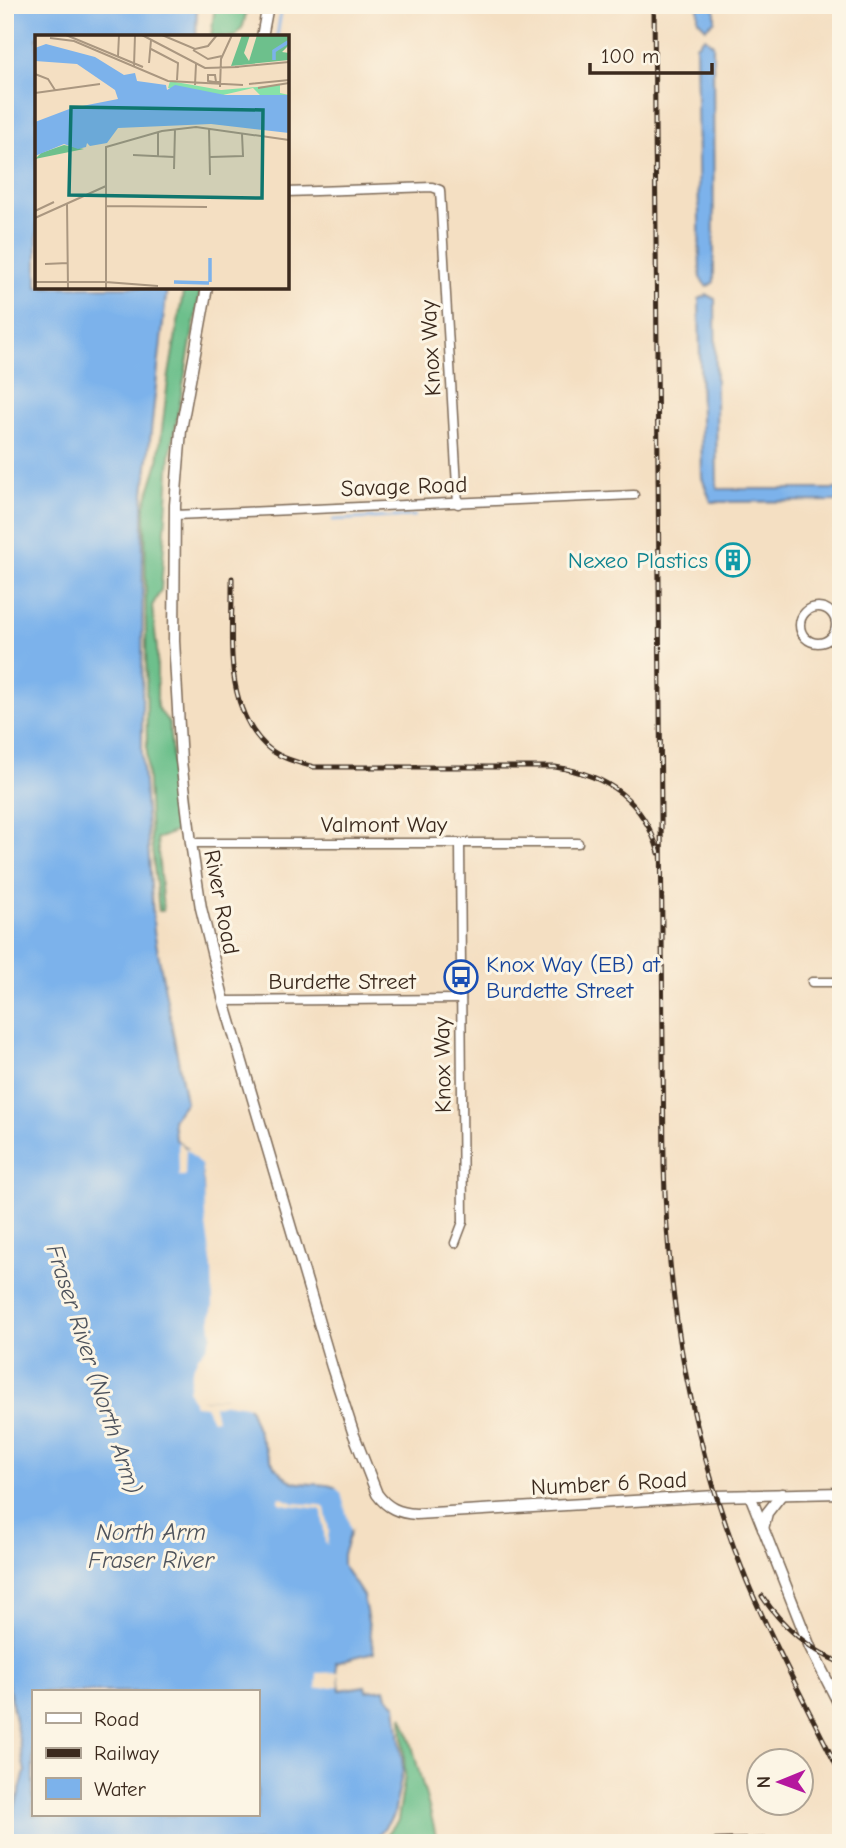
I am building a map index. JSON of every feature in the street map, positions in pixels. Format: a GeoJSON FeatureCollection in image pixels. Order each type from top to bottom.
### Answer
{"type":"FeatureCollection","features":[{"type":"Feature","properties":{"kind":"street"},"geometry":{"type":"LineString","coordinates":[[262,35],[268,5]]}},
{"type":"Feature","properties":{"kind":"street","name":"Knox Way"},"geometry":{"type":"LineString","coordinates":[[289,192],[432,187],[440,190],[458,504]]}},
{"type":"Feature","properties":{"kind":"street","name":"River Road"},"geometry":{"type":"LineString","coordinates":[[208,289],[181,430],[175,515],[174,641],[181,761],[191,843],[201,908],[224,1001],[332,1367],[372,1484],[383,1502]]}},
{"type":"Feature","properties":{"kind":"street","name":"Savage Road"},"geometry":{"type":"LineString","coordinates":[[175,515],[634,495]]}},
{"type":"Feature","properties":{"kind":"street"},"geometry":{"type":"LineString","coordinates":[[818,608],[832,615],[838,625],[831,637],[821,643],[809,641],[801,632],[800,625],[803,615],[818,608]]}},
{"type":"Feature","properties":{"kind":"street","name":"Valmont Way"},"geometry":{"type":"LineString","coordinates":[[191,843],[578,843]]}},
{"type":"Feature","properties":{"kind":"street","name":"Knox Way"},"geometry":{"type":"LineString","coordinates":[[455,1243],[463,1222],[460,843]]}},
{"type":"Feature","properties":{"kind":"street"},"geometry":{"type":"LineString","coordinates":[[812,982],[841,982]]}},
{"type":"Feature","properties":{"kind":"street","name":"Burdette Street"},"geometry":{"type":"LineString","coordinates":[[224,1001],[461,999]]}},
{"type":"Feature","properties":{"kind":"street","name":"Number 6 Road"},"geometry":{"type":"LineString","coordinates":[[383,1502],[393,1510],[416,1514],[750,1495],[841,1493]]}},
{"type":"Feature","properties":{"kind":"street"},"geometry":{"type":"LineString","coordinates":[[763,1529],[767,1513],[782,1494]]}},
{"type":"Feature","properties":{"kind":"street"},"geometry":{"type":"LineString","coordinates":[[750,1495],[810,1647],[841,1708]]}},
{"type":"Feature","properties":{"kind":"green space"},"geometry":{"type":"Polygon","coordinates":[[[215,5],[248,5],[243,26],[236,35],[211,35],[215,5]]]}},
{"type":"Feature","properties":{"kind":"green space"},"geometry":{"type":"Polygon","coordinates":[[[184,289],[201,289],[170,456],[161,590],[152,606],[157,649],[157,707],[169,723],[179,830],[157,839],[163,911],[159,911],[147,764],[145,505],[158,462],[184,289]]]}},
{"type":"Feature","properties":{"kind":"green space"},"geometry":{"type":"Polygon","coordinates":[[[402,1716],[437,1843],[381,1843],[398,1820],[405,1776],[402,1716]]]}},
{"type":"Feature","properties":{"kind":"water","name":"North Arm Fraser River"},"geometry":{"type":"Polygon","coordinates":[[[5,5],[197,5],[196,35],[35,35],[35,289],[167,289],[143,503],[142,753],[154,931],[186,1102],[173,1119],[175,1139],[196,1155],[202,1164],[217,1306],[212,1340],[194,1379],[199,1401],[225,1398],[248,1405],[266,1452],[281,1473],[290,1480],[327,1485],[343,1491],[353,1525],[343,1554],[343,1565],[363,1596],[374,1652],[336,1662],[340,1690],[365,1686],[366,1691],[385,1689],[387,1697],[396,1705],[403,1769],[394,1814],[373,1843],[11,1843],[8,1833],[25,1772],[5,1668],[5,5]]]}},
{"type":"Feature","properties":{"kind":"water"},"geometry":{"type":"Polygon","coordinates":[[[698,5],[715,5],[715,20],[706,28],[698,20],[698,5]]]}},
{"type":"Feature","properties":{"kind":"water"},"geometry":{"type":"Polygon","coordinates":[[[705,37],[713,44],[714,282],[707,287],[700,278],[696,45],[705,37]]]}},
{"type":"Feature","properties":{"kind":"water"},"geometry":{"type":"Polygon","coordinates":[[[707,295],[715,299],[717,489],[841,489],[841,501],[711,502],[702,478],[699,299],[707,295]]]}},
{"type":"Feature","properties":{"kind":"pier"},"geometry":{"type":"Polygon","coordinates":[[[178,1141],[201,1157],[207,1171],[217,1263],[219,1306],[214,1341],[198,1380],[198,1388],[202,1400],[235,1396],[251,1405],[227,1403],[214,1406],[217,1419],[212,1420],[205,1406],[195,1405],[188,1391],[192,1370],[212,1335],[212,1268],[205,1217],[204,1184],[201,1165],[186,1149],[185,1176],[179,1176],[178,1141]]]}},
{"type":"Feature","properties":{"kind":"pier"},"geometry":{"type":"Polygon","coordinates":[[[339,1484],[347,1493],[356,1524],[351,1531],[341,1493],[335,1487],[339,1484]]]}},
{"type":"Feature","properties":{"kind":"pier"},"geometry":{"type":"Polygon","coordinates":[[[280,1497],[294,1503],[320,1505],[325,1508],[329,1531],[327,1545],[322,1511],[282,1504],[278,1501],[280,1497]]]}},
{"type":"Feature","properties":{"kind":"pier"},"geometry":{"type":"Polygon","coordinates":[[[338,1672],[339,1686],[316,1689],[317,1673],[338,1672]]]}},
{"type":"Feature","properties":{"kind":"waterway"},"geometry":{"type":"LineString","coordinates":[[277,35],[282,5]]}},
{"type":"Feature","properties":{"kind":"waterway"},"geometry":{"type":"LineString","coordinates":[[333,520],[415,516]]}},
{"type":"Feature","properties":{"kind":"railway"},"geometry":{"type":"LineString","coordinates":[[654,5],[664,1166],[671,1272],[677,1325],[697,1427],[727,1529],[768,1629],[841,1775]]}},
{"type":"Feature","properties":{"kind":"railway"},"geometry":{"type":"LineString","coordinates":[[232,578],[232,644],[236,688],[251,728],[265,745],[276,753],[314,767],[555,767],[574,771],[591,776],[621,793],[643,818],[659,853]]}},
{"type":"Feature","properties":{"kind":"railway"},"geometry":{"type":"LineString","coordinates":[[762,1596],[797,1636],[841,1663]]}},
{"type":"Feature","properties":{"kind":"railway"},"geometry":{"type":"LineString","coordinates":[[607,1843],[777,1839],[801,1843]]}},
{"type":"Feature","properties":{"kind":"place","name":"Nexeo Plastics"},"geometry":{"type":"Point","coordinates":[733,560]}},
{"type":"Feature","properties":{"kind":"place","name":"Knox Way (EB) at Burdette Street"},"geometry":{"type":"Point","coordinates":[461,977]}},
{"type":"Feature","properties":{"kind":"water label","name":"Fraser River (North Arm)"},"geometry":{"type":"Point","coordinates":[94,1369]}}]}
